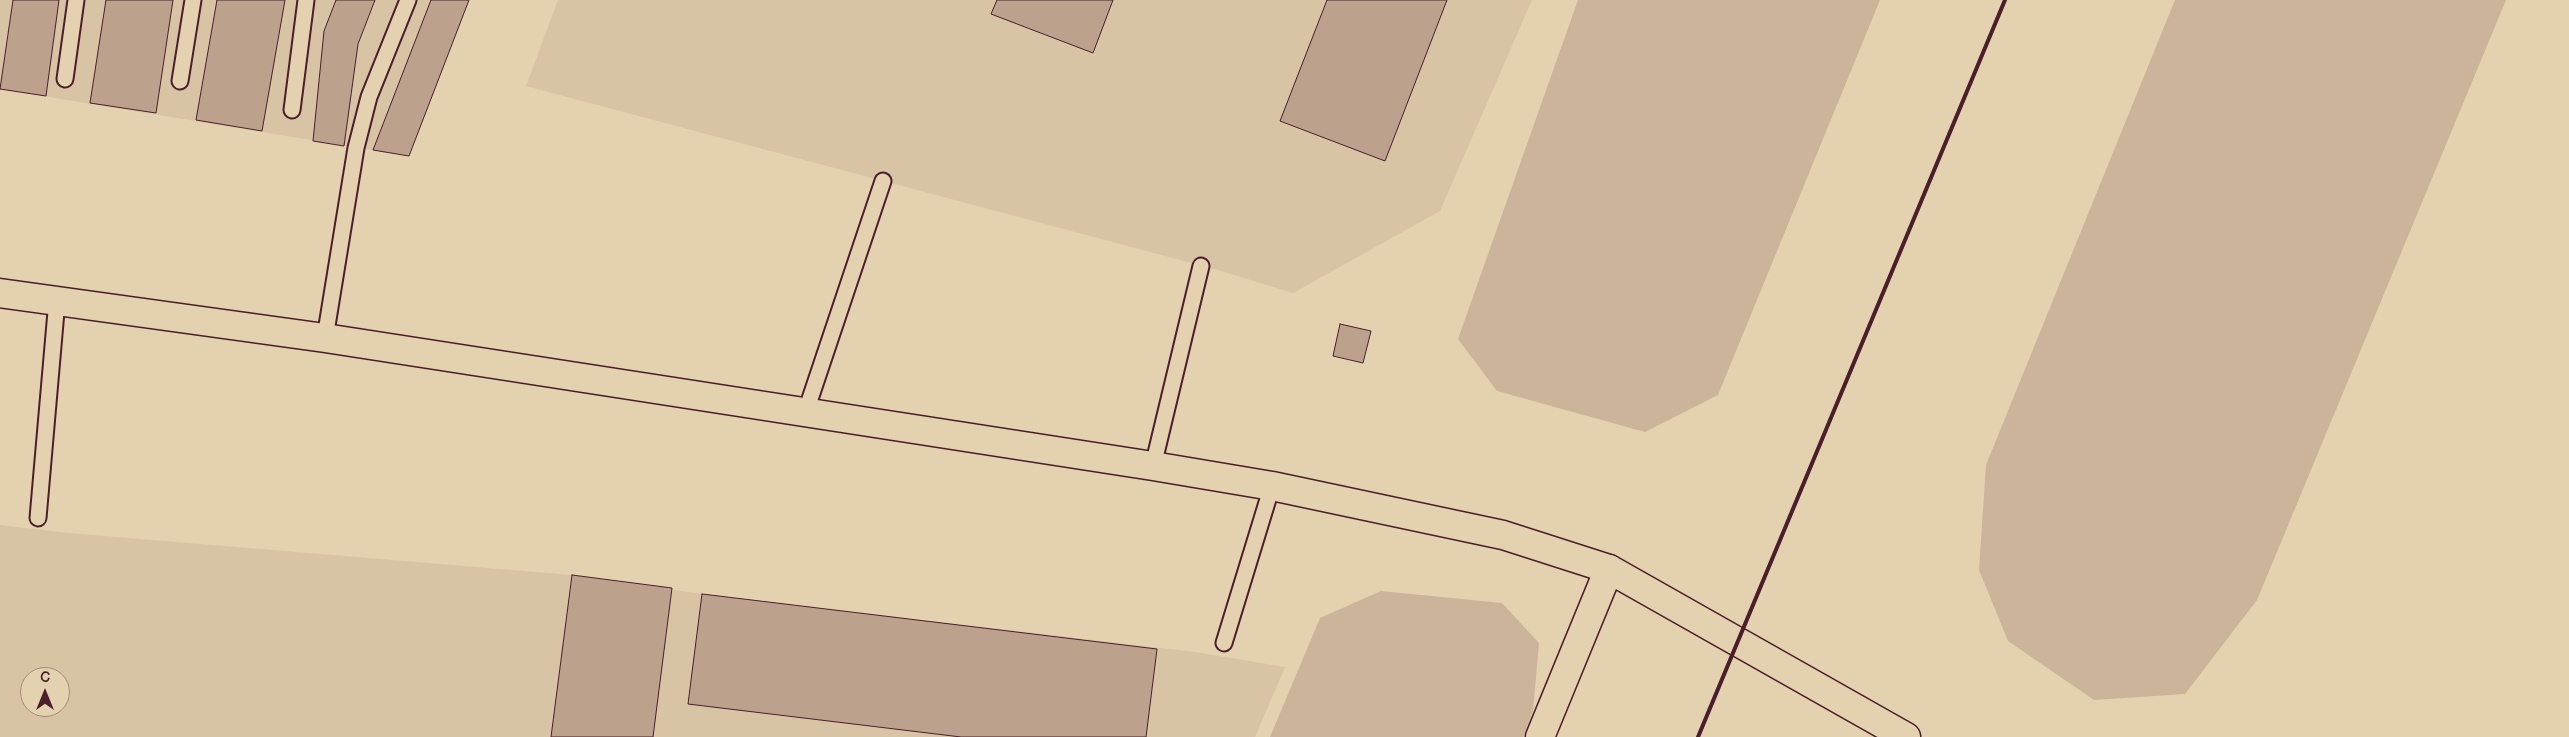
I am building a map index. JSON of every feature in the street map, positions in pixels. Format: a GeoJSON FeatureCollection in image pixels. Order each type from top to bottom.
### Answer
{"type":"FeatureCollection","features":[{"type":"Feature","properties":{"kind":"street"},"geometry":{"type":"LineString","coordinates":[[0,292],[325,338],[1153,466],[1272,486],[1503,535],[1609,569],[1906,737]]}},
{"type":"Feature","properties":{"kind":"street"},"geometry":{"type":"LineString","coordinates":[[1540,737],[1609,569]]}},
{"type":"Feature","properties":{"kind":"lane"},"geometry":{"type":"LineString","coordinates":[[65,79],[76,0]]}},
{"type":"Feature","properties":{"kind":"lane"},"geometry":{"type":"LineString","coordinates":[[180,82],[193,0]]}},
{"type":"Feature","properties":{"kind":"lane"},"geometry":{"type":"LineString","coordinates":[[292,110],[306,0]]}},
{"type":"Feature","properties":{"kind":"lane"},"geometry":{"type":"LineString","coordinates":[[325,338],[356,148],[369,97],[408,0]]}},
{"type":"Feature","properties":{"kind":"lane"},"geometry":{"type":"LineString","coordinates":[[806,411],[883,182]]}},
{"type":"Feature","properties":{"kind":"lane"},"geometry":{"type":"LineString","coordinates":[[1153,466],[1201,266]]}},
{"type":"Feature","properties":{"kind":"lane"},"geometry":{"type":"LineString","coordinates":[[38,518],[57,300]]}},
{"type":"Feature","properties":{"kind":"lane"},"geometry":{"type":"LineString","coordinates":[[1224,643],[1272,486]]}},
{"type":"Feature","properties":{"kind":"shaded area"},"geometry":{"type":"Polygon","coordinates":[[[0,0],[469,0],[409,156],[0,89],[0,0]]]}},
{"type":"Feature","properties":{"kind":"shaded area"},"geometry":{"type":"Polygon","coordinates":[[[558,0],[1532,0],[1440,211],[1293,293],[1218,270],[526,86],[558,0]]]}},
{"type":"Feature","properties":{"kind":"shaded area"},"geometry":{"type":"Polygon","coordinates":[[[1578,0],[1880,0],[1718,395],[1645,432],[1497,391],[1458,339],[1578,0]]]}},
{"type":"Feature","properties":{"kind":"shaded area"},"geometry":{"type":"Polygon","coordinates":[[[2175,0],[2506,0],[2257,600],[2185,694],[2094,700],[2008,641],[1979,570],[1986,465],[2175,0]]]}},
{"type":"Feature","properties":{"kind":"shaded area"},"geometry":{"type":"Polygon","coordinates":[[[0,525],[69,533],[572,575],[702,594],[1195,652],[1285,667],[1255,737],[0,737],[0,525]]]}},
{"type":"Feature","properties":{"kind":"shaded area"},"geometry":{"type":"Polygon","coordinates":[[[1381,591],[1502,603],[1539,643],[1533,711],[1523,737],[1270,737],[1320,618],[1381,591]]]}},
{"type":"Feature","properties":{"kind":"building"},"geometry":{"type":"Polygon","coordinates":[[[13,0],[59,0],[46,96],[0,89],[13,0]]]}},
{"type":"Feature","properties":{"kind":"building"},"geometry":{"type":"Polygon","coordinates":[[[106,0],[173,0],[156,113],[90,103],[106,0]]]}},
{"type":"Feature","properties":{"kind":"building"},"geometry":{"type":"Polygon","coordinates":[[[217,0],[285,0],[262,131],[196,120],[217,0]]]}},
{"type":"Feature","properties":{"kind":"building"},"geometry":{"type":"Polygon","coordinates":[[[336,0],[375,0],[358,44],[344,146],[313,141],[324,31],[336,0]]]}},
{"type":"Feature","properties":{"kind":"building"},"geometry":{"type":"Polygon","coordinates":[[[431,0],[469,0],[409,156],[373,150],[431,0]]]}},
{"type":"Feature","properties":{"kind":"building"},"geometry":{"type":"Polygon","coordinates":[[[997,0],[1113,0],[1093,53],[991,14],[997,0]]]}},
{"type":"Feature","properties":{"kind":"building"},"geometry":{"type":"Polygon","coordinates":[[[1327,0],[1447,0],[1385,161],[1280,121],[1327,0]]]}},
{"type":"Feature","properties":{"kind":"building"},"geometry":{"type":"Polygon","coordinates":[[[1340,324],[1371,331],[1363,363],[1333,356],[1340,324]]]}},
{"type":"Feature","properties":{"kind":"building"},"geometry":{"type":"Polygon","coordinates":[[[572,575],[672,588],[653,737],[551,737],[572,575]]]}},
{"type":"Feature","properties":{"kind":"building"},"geometry":{"type":"Polygon","coordinates":[[[702,594],[1157,649],[1146,737],[961,737],[688,704],[702,594]]]}},
{"type":"Feature","properties":{"kind":"railway"},"geometry":{"type":"LineString","coordinates":[[1698,737],[2005,0]]}}]}
